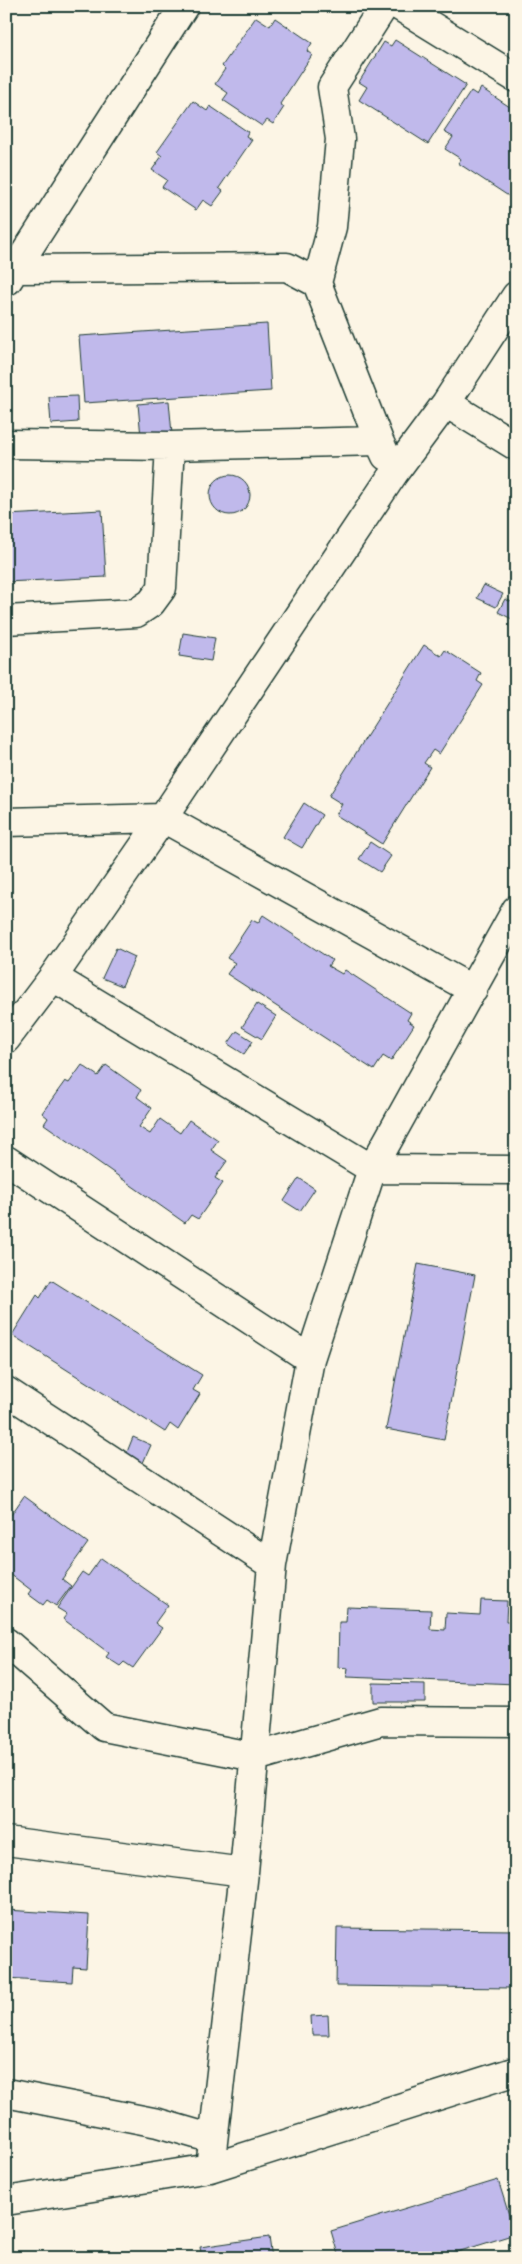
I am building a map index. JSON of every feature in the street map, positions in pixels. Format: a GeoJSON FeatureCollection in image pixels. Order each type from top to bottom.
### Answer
{"type":"FeatureCollection","features":[{"type":"Feature","properties":{"kind":"street"},"geometry":{"type":"LineString","coordinates":[[11,276],[184,6]]}},
{"type":"Feature","properties":{"kind":"street"},"geometry":{"type":"LineString","coordinates":[[384,6],[332,87],[340,139],[332,227],[317,283],[379,441],[394,473]]}},
{"type":"Feature","properties":{"kind":"street"},"geometry":{"type":"LineString","coordinates":[[400,6],[516,78]]}},
{"type":"Feature","properties":{"kind":"street"},"geometry":{"type":"LineString","coordinates":[[11,276],[287,267],[317,283]]}},
{"type":"Feature","properties":{"kind":"street"},"geometry":{"type":"LineString","coordinates":[[6,1038],[53,976],[163,818],[394,473],[446,403],[516,296]]}},
{"type":"Feature","properties":{"kind":"street"},"geometry":{"type":"LineString","coordinates":[[446,403],[516,446]]}},
{"type":"Feature","properties":{"kind":"street"},"geometry":{"type":"LineString","coordinates":[[6,444],[170,446],[379,441]]}},
{"type":"Feature","properties":{"kind":"street"},"geometry":{"type":"LineString","coordinates":[[6,620],[136,613],[151,603],[162,588],[170,446]]}},
{"type":"Feature","properties":{"kind":"street"},"geometry":{"type":"LineString","coordinates":[[6,822],[163,818],[473,990]]}},
{"type":"Feature","properties":{"kind":"street"},"geometry":{"type":"LineString","coordinates":[[210,2168],[256,1757],[272,1565],[310,1359],[372,1169],[516,910]]}},
{"type":"Feature","properties":{"kind":"street"},"geometry":{"type":"LineString","coordinates":[[53,976],[372,1169],[516,1170]]}},
{"type":"Feature","properties":{"kind":"street"},"geometry":{"type":"LineString","coordinates":[[6,1160],[310,1359]]}},
{"type":"Feature","properties":{"kind":"street"},"geometry":{"type":"LineString","coordinates":[[6,1391],[272,1565]]}},
{"type":"Feature","properties":{"kind":"street"},"geometry":{"type":"LineString","coordinates":[[6,1642],[104,1727],[256,1757],[381,1721],[516,1722]]}},
{"type":"Feature","properties":{"kind":"street"},"geometry":{"type":"LineString","coordinates":[[6,1842],[244,1872]]}},
{"type":"Feature","properties":{"kind":"street"},"geometry":{"type":"LineString","coordinates":[[6,2201],[210,2168],[516,2071]]}},
{"type":"Feature","properties":{"kind":"street"},"geometry":{"type":"LineString","coordinates":[[6,2092],[158,2123],[213,2139]]}},
{"type":"Feature","properties":{"kind":"building"},"geometry":{"type":"Polygon","coordinates":[[[256,17],[270,26],[275,18],[312,43],[307,51],[312,55],[280,104],[284,107],[273,124],[267,120],[262,126],[223,100],[228,93],[215,84],[225,69],[222,66],[256,17]]]}},
{"type":"Feature","properties":{"kind":"building"},"geometry":{"type":"Polygon","coordinates":[[[395,40],[466,85],[428,144],[359,100],[367,87],[359,82],[384,42],[391,46],[395,40]]]}},
{"type":"Feature","properties":{"kind":"building"},"geometry":{"type":"Polygon","coordinates":[[[481,88],[516,111],[516,195],[513,199],[458,163],[461,159],[445,149],[453,137],[444,132],[471,91],[477,95],[481,88]]]}},
{"type":"Feature","properties":{"kind":"building"},"geometry":{"type":"Polygon","coordinates":[[[193,101],[207,111],[210,106],[248,132],[246,136],[252,140],[219,188],[223,191],[212,206],[203,200],[196,210],[162,187],[167,180],[152,170],[162,156],[157,152],[193,101]]]}},
{"type":"Feature","properties":{"kind":"building"},"geometry":{"type":"Polygon","coordinates":[[[267,324],[271,391],[84,403],[79,336],[267,324]]]}},
{"type":"Feature","properties":{"kind":"building"},"geometry":{"type":"Polygon","coordinates":[[[77,396],[78,422],[51,424],[49,397],[77,396]]]}},
{"type":"Feature","properties":{"kind":"building"},"geometry":{"type":"Polygon","coordinates":[[[169,401],[172,434],[141,437],[138,404],[169,401]]]}},
{"type":"Feature","properties":{"kind":"building"},"geometry":{"type":"Polygon","coordinates":[[[226,475],[234,475],[241,478],[247,484],[250,495],[247,506],[241,512],[234,515],[226,515],[219,512],[213,506],[210,499],[210,491],[213,484],[219,478],[226,475]]]}},
{"type":"Feature","properties":{"kind":"building"},"geometry":{"type":"Polygon","coordinates":[[[102,510],[106,577],[6,582],[6,515],[102,510]]]}},
{"type":"Feature","properties":{"kind":"building"},"geometry":{"type":"Polygon","coordinates":[[[484,585],[503,594],[496,607],[477,598],[484,585]]]}},
{"type":"Feature","properties":{"kind":"building"},"geometry":{"type":"Polygon","coordinates":[[[505,599],[516,604],[514,620],[498,612],[505,599]]]}},
{"type":"Feature","properties":{"kind":"building"},"geometry":{"type":"Polygon","coordinates":[[[183,633],[215,638],[211,661],[179,656],[183,633]]]}},
{"type":"Feature","properties":{"kind":"building"},"geometry":{"type":"Polygon","coordinates":[[[424,645],[441,656],[445,650],[481,673],[477,681],[483,685],[439,754],[433,750],[424,763],[430,767],[382,844],[336,815],[342,804],[329,796],[424,645]]]}},
{"type":"Feature","properties":{"kind":"building"},"geometry":{"type":"Polygon","coordinates":[[[304,803],[322,815],[302,848],[283,837],[304,803]]]}},
{"type":"Feature","properties":{"kind":"building"},"geometry":{"type":"Polygon","coordinates":[[[370,842],[391,856],[380,872],[359,859],[370,842]]]}},
{"type":"Feature","properties":{"kind":"building"},"geometry":{"type":"Polygon","coordinates":[[[263,915],[332,960],[328,966],[342,974],[345,970],[411,1013],[407,1020],[414,1025],[391,1061],[383,1056],[374,1070],[227,974],[235,963],[227,958],[252,920],[258,923],[263,915]]]}},
{"type":"Feature","properties":{"kind":"building"},"geometry":{"type":"Polygon","coordinates":[[[116,948],[135,957],[122,986],[102,978],[116,948]]]}},
{"type":"Feature","properties":{"kind":"building"},"geometry":{"type":"Polygon","coordinates":[[[257,1004],[276,1016],[262,1039],[242,1027],[257,1004]]]}},
{"type":"Feature","properties":{"kind":"building"},"geometry":{"type":"Polygon","coordinates":[[[237,1031],[253,1041],[244,1054],[228,1044],[237,1031]]]}},
{"type":"Feature","properties":{"kind":"building"},"geometry":{"type":"Polygon","coordinates":[[[82,1065],[98,1076],[106,1065],[141,1090],[137,1097],[152,1108],[139,1127],[150,1134],[160,1119],[180,1133],[189,1120],[218,1140],[211,1150],[227,1161],[215,1178],[223,1183],[198,1219],[191,1215],[185,1223],[44,1124],[48,1118],[42,1113],[65,1081],[69,1083],[82,1065]]]}},
{"type":"Feature","properties":{"kind":"building"},"geometry":{"type":"Polygon","coordinates":[[[299,1178],[315,1189],[300,1211],[284,1201],[299,1178]]]}},
{"type":"Feature","properties":{"kind":"building"},"geometry":{"type":"Polygon","coordinates":[[[418,1264],[475,1275],[444,1440],[386,1429],[418,1264]]]}},
{"type":"Feature","properties":{"kind":"building"},"geometry":{"type":"Polygon","coordinates":[[[51,1280],[202,1375],[193,1390],[200,1394],[178,1430],[170,1424],[165,1432],[12,1335],[37,1295],[40,1298],[51,1280]]]}},
{"type":"Feature","properties":{"kind":"building"},"geometry":{"type":"Polygon","coordinates":[[[133,1437],[151,1445],[142,1465],[125,1457],[133,1437]]]}},
{"type":"Feature","properties":{"kind":"building"},"geometry":{"type":"Polygon","coordinates":[[[24,1496],[88,1543],[62,1579],[71,1586],[56,1606],[47,1600],[43,1605],[28,1594],[31,1590],[6,1571],[6,1511],[11,1515],[24,1496]]]}},
{"type":"Feature","properties":{"kind":"building"},"geometry":{"type":"Polygon","coordinates":[[[101,1558],[168,1605],[155,1623],[162,1628],[133,1668],[124,1662],[120,1666],[106,1657],[109,1653],[63,1619],[67,1614],[57,1608],[82,1572],[88,1576],[101,1558]]]}},
{"type":"Feature","properties":{"kind":"building"},"geometry":{"type":"Polygon","coordinates":[[[481,1600],[507,1601],[506,1621],[516,1621],[516,1684],[347,1677],[348,1668],[338,1667],[339,1622],[346,1622],[347,1607],[431,1610],[430,1629],[445,1630],[446,1613],[480,1615],[481,1600]]]}},
{"type":"Feature","properties":{"kind":"building"},"geometry":{"type":"Polygon","coordinates":[[[373,1683],[425,1684],[425,1702],[373,1702],[373,1683]]]}},
{"type":"Feature","properties":{"kind":"building"},"geometry":{"type":"Polygon","coordinates":[[[6,1910],[89,1915],[86,1968],[73,1967],[72,1982],[6,1978],[6,1910]]]}},
{"type":"Feature","properties":{"kind":"building"},"geometry":{"type":"Polygon","coordinates":[[[337,1928],[514,1930],[513,1988],[336,1986],[337,1928]]]}},
{"type":"Feature","properties":{"kind":"building"},"geometry":{"type":"Polygon","coordinates":[[[328,2015],[329,2035],[312,2035],[311,2016],[328,2015]]]}},
{"type":"Feature","properties":{"kind":"building"},"geometry":{"type":"Polygon","coordinates":[[[498,2180],[515,2234],[438,2258],[339,2258],[331,2231],[498,2180]]]}},
{"type":"Feature","properties":{"kind":"building"},"geometry":{"type":"Polygon","coordinates":[[[269,2237],[272,2258],[202,2258],[200,2247],[269,2237]]]}}]}
